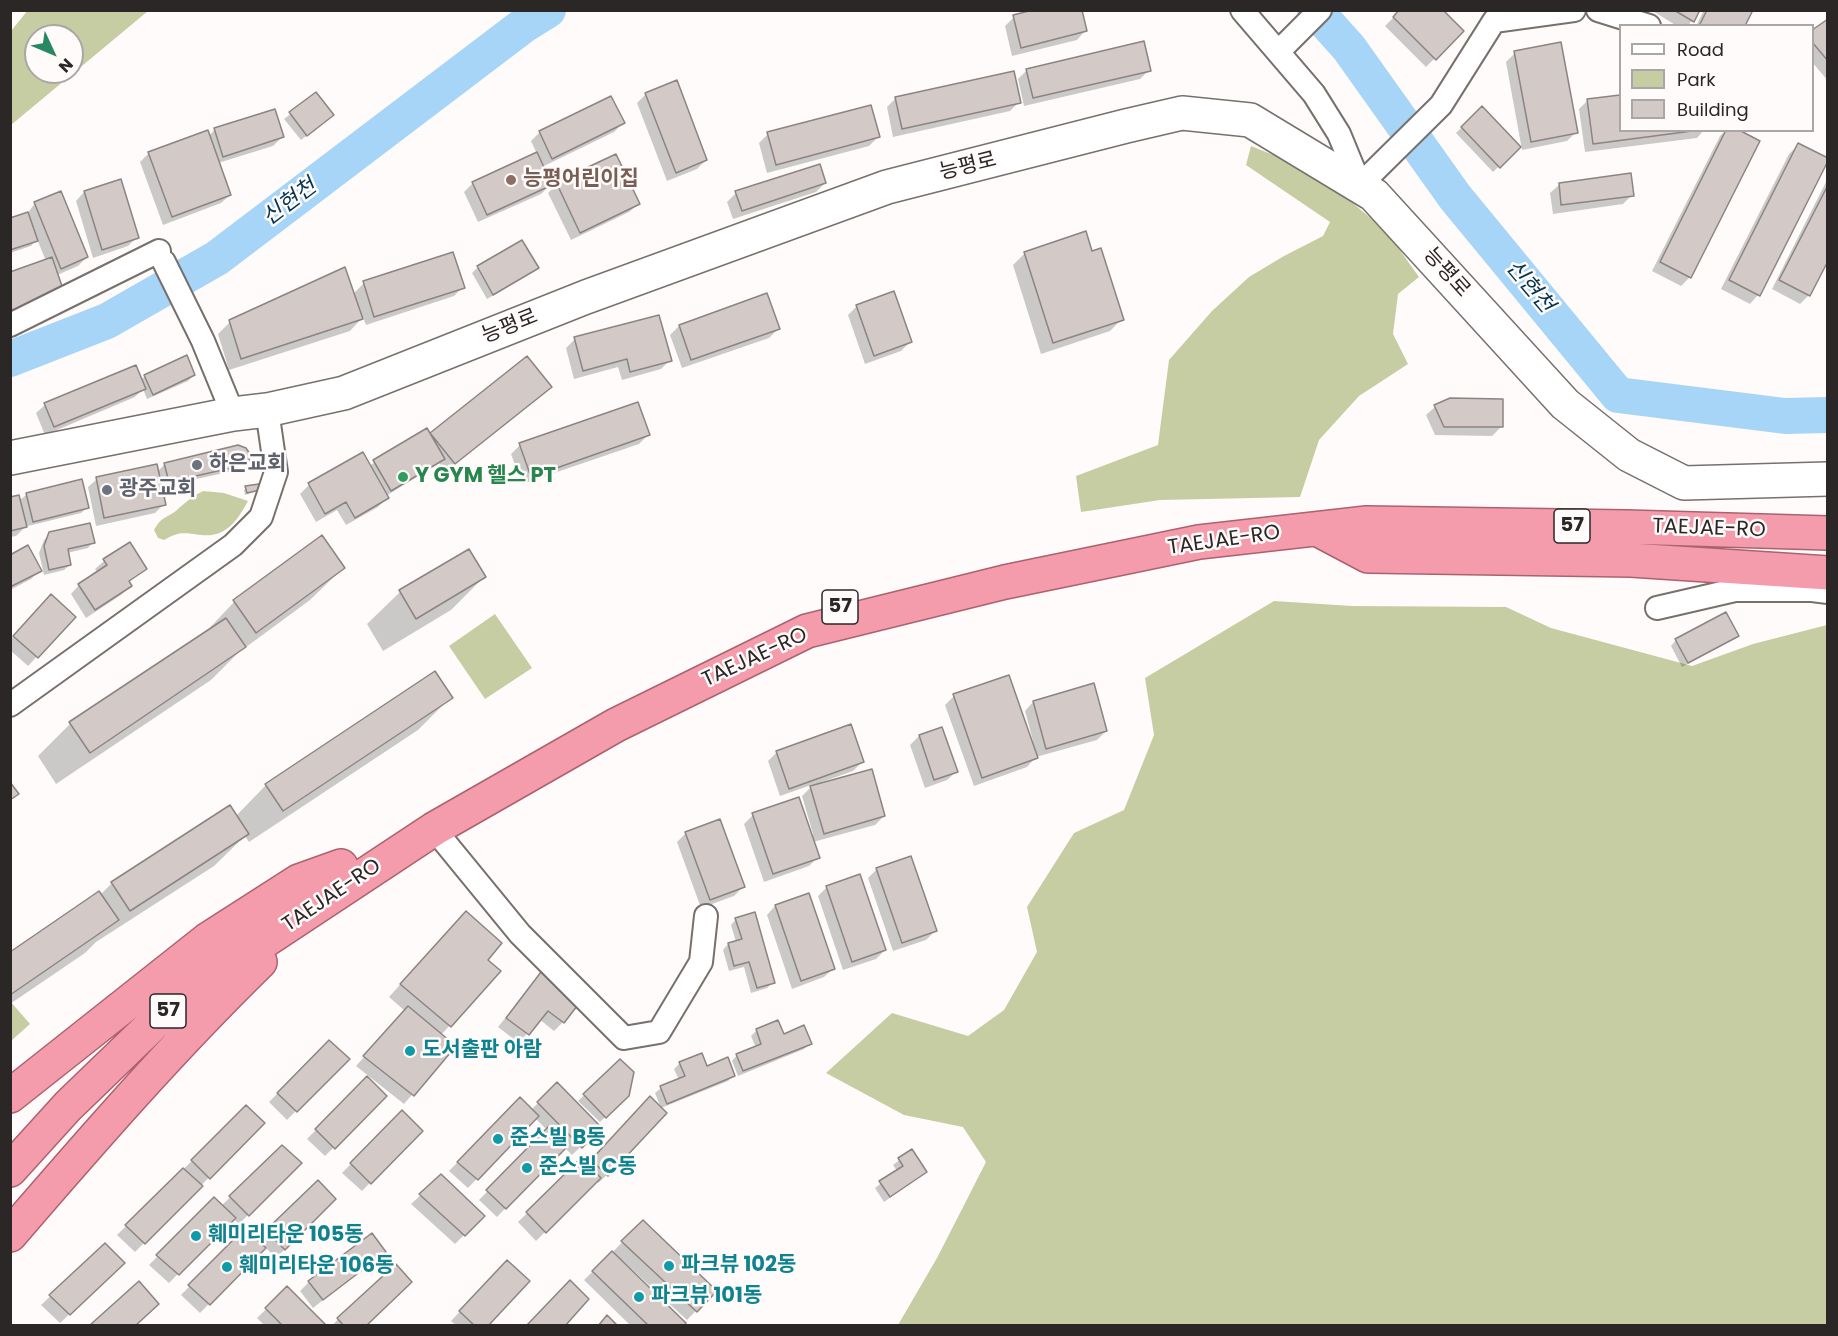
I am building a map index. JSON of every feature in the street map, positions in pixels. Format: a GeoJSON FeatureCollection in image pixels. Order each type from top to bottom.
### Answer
{"type":"FeatureCollection","features":[{"type":"Feature","properties":{"kind":"highway","name":"TAEJAE-RO"},"geometry":{"type":"LineString","coordinates":[[10,1170],[68,1106],[152,1025],[195,989],[346,875],[612,713],[798,616],[1201,525],[1375,510],[1618,506],[1827,514]]}},
{"type":"Feature","properties":{"kind":"highway","name":"TAEJAE-RO"},"geometry":{"type":"LineString","coordinates":[[10,1146],[138,1017],[192,969],[276,908],[434,829],[616,725],[807,631],[1005,582],[1199,542],[1378,523],[1827,533]]}},
{"type":"Feature","properties":{"kind":"highway"},"geometry":{"type":"LineString","coordinates":[[1317,529],[1368,556],[1631,560],[1827,573]]}},
{"type":"Feature","properties":{"kind":"highway"},"geometry":{"type":"LineString","coordinates":[[10,1096],[207,940],[299,881],[346,875]]}},
{"type":"Feature","properties":{"kind":"highway"},"geometry":{"type":"LineString","coordinates":[[10,1235],[104,1126],[222,999],[346,875]]}},
{"type":"Feature","properties":{"kind":"main road","name":"능평로"},"geometry":{"type":"LineString","coordinates":[[10,458],[233,414],[267,410],[344,393],[586,297],[887,187],[1182,113],[1250,120],[1374,195],[1565,404],[1629,455],[1684,483],[1827,479]]}},
{"type":"Feature","properties":{"kind":"street"},"geometry":{"type":"LineString","coordinates":[[1242,10],[1314,94],[1339,134],[1360,185],[1441,105],[1494,21],[1574,10]]}},
{"type":"Feature","properties":{"kind":"street"},"geometry":{"type":"LineString","coordinates":[[1278,52],[1320,10]]}},
{"type":"Feature","properties":{"kind":"street"},"geometry":{"type":"LineString","coordinates":[[1598,10],[1642,24]]}},
{"type":"Feature","properties":{"kind":"street"},"geometry":{"type":"LineString","coordinates":[[10,325],[162,257],[203,341],[233,414]]}},
{"type":"Feature","properties":{"kind":"street"},"geometry":{"type":"LineString","coordinates":[[10,705],[233,545],[261,517],[276,472],[267,410]]}},
{"type":"Feature","properties":{"kind":"street"},"geometry":{"type":"LineString","coordinates":[[1657,608],[1735,590],[1827,592]]}},
{"type":"Feature","properties":{"kind":"street"},"geometry":{"type":"LineString","coordinates":[[434,829],[520,934],[624,1038],[659,1032],[701,962],[706,916]]}},
{"type":"Feature","properties":{"kind":"green space"},"geometry":{"type":"Polygon","coordinates":[[[28,10],[148,10],[84,64],[84,24],[24,24],[24,84],[60,84],[11,125],[11,31],[28,10]]]}},
{"type":"Feature","properties":{"kind":"green space"},"geometry":{"type":"Polygon","coordinates":[[[1251,146],[1296,164],[1348,199],[1387,232],[1419,277],[1398,294],[1393,334],[1408,364],[1359,396],[1319,440],[1300,497],[1160,500],[1081,512],[1076,476],[1158,445],[1169,360],[1212,311],[1249,277],[1323,236],[1330,222],[1246,165],[1251,146]]]}},
{"type":"Feature","properties":{"kind":"green space"},"geometry":{"type":"Polygon","coordinates":[[[203,491],[224,493],[248,501],[230,527],[217,534],[182,533],[164,540],[158,538],[154,530],[160,521],[203,491]]]}},
{"type":"Feature","properties":{"kind":"green space"},"geometry":{"type":"Polygon","coordinates":[[[1274,601],[1352,606],[1506,607],[1551,628],[1692,666],[1753,644],[1827,625],[1827,1325],[898,1325],[937,1258],[986,1162],[963,1127],[904,1115],[826,1073],[892,1013],[968,1036],[1004,1010],[1037,952],[1027,907],[1074,833],[1124,810],[1154,735],[1145,678],[1274,601]]]}},
{"type":"Feature","properties":{"kind":"green space"},"geometry":{"type":"Polygon","coordinates":[[[495,614],[532,668],[485,699],[449,646],[495,614]]]}},
{"type":"Feature","properties":{"kind":"green space"},"geometry":{"type":"Polygon","coordinates":[[[10,1001],[30,1024],[11,1041],[10,1041],[10,1001]]]}},
{"type":"Feature","properties":{"kind":"building"},"geometry":{"type":"Polygon","coordinates":[[[1033,10],[1082,10],[1087,31],[1021,48],[1013,15],[1033,10]]]}},
{"type":"Feature","properties":{"kind":"building"},"geometry":{"type":"Polygon","coordinates":[[[1399,10],[1443,10],[1464,31],[1436,60],[1393,17],[1399,10]]]}},
{"type":"Feature","properties":{"kind":"building"},"geometry":{"type":"Polygon","coordinates":[[[1674,10],[1700,10],[1694,22],[1674,10]]]}},
{"type":"Feature","properties":{"kind":"building"},"geometry":{"type":"Polygon","coordinates":[[[1707,10],[1749,10],[1752,12],[1746,24],[1700,24],[1707,10]]]}},
{"type":"Feature","properties":{"kind":"building"},"geometry":{"type":"Polygon","coordinates":[[[1828,19],[1828,61],[1814,44],[1814,29],[1828,19]]]}},
{"type":"Feature","properties":{"kind":"building"},"geometry":{"type":"Polygon","coordinates":[[[1144,41],[1151,71],[1033,98],[1026,69],[1144,41]]]}},
{"type":"Feature","properties":{"kind":"building"},"geometry":{"type":"Polygon","coordinates":[[[1561,42],[1578,133],[1531,142],[1514,51],[1561,42]]]}},
{"type":"Feature","properties":{"kind":"building"},"geometry":{"type":"Polygon","coordinates":[[[1014,71],[1021,103],[902,129],[895,97],[1014,71]]]}},
{"type":"Feature","properties":{"kind":"building"},"geometry":{"type":"Polygon","coordinates":[[[677,80],[707,160],[676,173],[645,93],[677,80]]]}},
{"type":"Feature","properties":{"kind":"building"},"geometry":{"type":"Polygon","coordinates":[[[316,92],[334,115],[307,136],[289,112],[316,92]]]}},
{"type":"Feature","properties":{"kind":"building"},"geometry":{"type":"Polygon","coordinates":[[[1619,95],[1619,132],[1685,132],[1593,144],[1587,99],[1619,95]]]}},
{"type":"Feature","properties":{"kind":"building"},"geometry":{"type":"Polygon","coordinates":[[[611,96],[625,123],[552,159],[539,131],[611,96]]]}},
{"type":"Feature","properties":{"kind":"building"},"geometry":{"type":"Polygon","coordinates":[[[871,105],[880,137],[776,165],[767,132],[871,105]]]}},
{"type":"Feature","properties":{"kind":"building"},"geometry":{"type":"Polygon","coordinates":[[[1482,106],[1521,147],[1500,168],[1461,127],[1482,106]]]}},
{"type":"Feature","properties":{"kind":"building"},"geometry":{"type":"Polygon","coordinates":[[[275,109],[284,137],[223,157],[214,128],[275,109]]]}},
{"type":"Feature","properties":{"kind":"building"},"geometry":{"type":"Polygon","coordinates":[[[208,130],[231,195],[172,217],[148,152],[208,130]]]}},
{"type":"Feature","properties":{"kind":"building"},"geometry":{"type":"Polygon","coordinates":[[[1725,132],[1743,132],[1760,141],[1691,278],[1660,262],[1725,132]]]}},
{"type":"Feature","properties":{"kind":"building"},"geometry":{"type":"Polygon","coordinates":[[[1798,143],[1828,158],[1828,161],[1760,296],[1729,280],[1798,143]]]}},
{"type":"Feature","properties":{"kind":"building"},"geometry":{"type":"Polygon","coordinates":[[[537,152],[552,185],[487,215],[472,182],[537,152]]]}},
{"type":"Feature","properties":{"kind":"building"},"geometry":{"type":"Polygon","coordinates":[[[616,154],[640,204],[580,233],[556,182],[616,154]]]}},
{"type":"Feature","properties":{"kind":"building"},"geometry":{"type":"Polygon","coordinates":[[[820,164],[826,183],[742,211],[735,191],[820,164]]]}},
{"type":"Feature","properties":{"kind":"building"},"geometry":{"type":"Polygon","coordinates":[[[1631,173],[1634,196],[1561,205],[1559,183],[1631,173]]]}},
{"type":"Feature","properties":{"kind":"building"},"geometry":{"type":"Polygon","coordinates":[[[121,179],[139,238],[102,250],[84,191],[121,179]]]}},
{"type":"Feature","properties":{"kind":"building"},"geometry":{"type":"Polygon","coordinates":[[[1828,185],[1828,261],[1810,296],[1779,280],[1828,185]]]}},
{"type":"Feature","properties":{"kind":"building"},"geometry":{"type":"Polygon","coordinates":[[[61,191],[88,257],[61,269],[34,202],[61,191]]]}},
{"type":"Feature","properties":{"kind":"building"},"geometry":{"type":"Polygon","coordinates":[[[28,212],[38,241],[10,250],[10,218],[28,212]]]}},
{"type":"Feature","properties":{"kind":"building"},"geometry":{"type":"Polygon","coordinates":[[[1086,231],[1092,251],[1101,248],[1124,320],[1053,343],[1024,252],[1086,231]]]}},
{"type":"Feature","properties":{"kind":"building"},"geometry":{"type":"Polygon","coordinates":[[[522,240],[539,268],[493,295],[477,266],[522,240]]]}},
{"type":"Feature","properties":{"kind":"building"},"geometry":{"type":"Polygon","coordinates":[[[453,252],[465,288],[374,317],[363,281],[453,252]]]}},
{"type":"Feature","properties":{"kind":"building"},"geometry":{"type":"Polygon","coordinates":[[[52,257],[64,292],[10,311],[10,272],[52,257]]]}},
{"type":"Feature","properties":{"kind":"building"},"geometry":{"type":"Polygon","coordinates":[[[345,267],[363,319],[241,359],[229,320],[345,267]]]}},
{"type":"Feature","properties":{"kind":"building"},"geometry":{"type":"Polygon","coordinates":[[[894,291],[912,342],[874,356],[856,305],[894,291]]]}},
{"type":"Feature","properties":{"kind":"building"},"geometry":{"type":"Polygon","coordinates":[[[767,293],[780,329],[691,360],[679,325],[767,293]]]}},
{"type":"Feature","properties":{"kind":"building"},"geometry":{"type":"Polygon","coordinates":[[[659,315],[672,361],[630,372],[627,359],[583,371],[574,337],[659,315]]]}},
{"type":"Feature","properties":{"kind":"building"},"geometry":{"type":"Polygon","coordinates":[[[187,355],[195,375],[153,395],[144,375],[187,355]]]}},
{"type":"Feature","properties":{"kind":"building"},"geometry":{"type":"Polygon","coordinates":[[[527,356],[552,387],[455,464],[430,433],[527,356]]]}},
{"type":"Feature","properties":{"kind":"building"},"geometry":{"type":"Polygon","coordinates":[[[136,365],[146,389],[54,427],[44,403],[136,365]]]}},
{"type":"Feature","properties":{"kind":"building"},"geometry":{"type":"Polygon","coordinates":[[[1450,398],[1503,399],[1503,427],[1444,427],[1434,405],[1450,398]]]}},
{"type":"Feature","properties":{"kind":"building"},"geometry":{"type":"Polygon","coordinates":[[[638,402],[650,435],[531,477],[519,443],[638,402]]]}},
{"type":"Feature","properties":{"kind":"building"},"geometry":{"type":"Polygon","coordinates":[[[427,428],[445,459],[391,491],[373,460],[427,428]]]}},
{"type":"Feature","properties":{"kind":"building"},"geometry":{"type":"Polygon","coordinates":[[[238,445],[246,448],[250,454],[249,461],[240,466],[169,482],[164,463],[238,445]]]}},
{"type":"Feature","properties":{"kind":"building"},"geometry":{"type":"Polygon","coordinates":[[[363,452],[389,498],[355,518],[346,502],[325,514],[308,483],[363,452]]]}},
{"type":"Feature","properties":{"kind":"building"},"geometry":{"type":"Polygon","coordinates":[[[157,464],[166,505],[104,518],[96,477],[157,464]]]}},
{"type":"Feature","properties":{"kind":"building"},"geometry":{"type":"Polygon","coordinates":[[[82,479],[89,508],[33,522],[26,493],[82,479]]]}},
{"type":"Feature","properties":{"kind":"building"},"geometry":{"type":"Polygon","coordinates":[[[259,484],[260,490],[247,493],[245,486],[259,484]]]}},
{"type":"Feature","properties":{"kind":"building"},"geometry":{"type":"Polygon","coordinates":[[[19,495],[27,527],[10,531],[10,497],[19,495]]]}},
{"type":"Feature","properties":{"kind":"building"},"geometry":{"type":"Polygon","coordinates":[[[90,523],[95,543],[68,549],[71,565],[49,570],[44,546],[49,532],[90,523]]]}},
{"type":"Feature","properties":{"kind":"building"},"geometry":{"type":"Polygon","coordinates":[[[322,535],[345,568],[256,633],[233,600],[322,535]]]}},
{"type":"Feature","properties":{"kind":"building"},"geometry":{"type":"Polygon","coordinates":[[[130,542],[147,569],[129,581],[132,586],[95,610],[78,584],[107,565],[103,559],[130,542]]]}},
{"type":"Feature","properties":{"kind":"building"},"geometry":{"type":"Polygon","coordinates":[[[28,545],[42,571],[10,587],[10,555],[28,545]]]}},
{"type":"Feature","properties":{"kind":"building"},"geometry":{"type":"Polygon","coordinates":[[[469,549],[486,577],[416,619],[399,590],[469,549]]]}},
{"type":"Feature","properties":{"kind":"building"},"geometry":{"type":"Polygon","coordinates":[[[51,594],[76,617],[38,658],[13,636],[51,594]]]}},
{"type":"Feature","properties":{"kind":"building"},"geometry":{"type":"Polygon","coordinates":[[[1726,612],[1739,636],[1688,663],[1675,639],[1726,612]]]}},
{"type":"Feature","properties":{"kind":"building"},"geometry":{"type":"Polygon","coordinates":[[[226,618],[246,647],[90,753],[69,722],[226,618]]]}},
{"type":"Feature","properties":{"kind":"building"},"geometry":{"type":"Polygon","coordinates":[[[435,671],[453,698],[283,811],[265,784],[435,671]]]}},
{"type":"Feature","properties":{"kind":"building"},"geometry":{"type":"Polygon","coordinates":[[[1009,675],[1038,758],[982,778],[953,694],[1009,675]]]}},
{"type":"Feature","properties":{"kind":"building"},"geometry":{"type":"Polygon","coordinates":[[[1094,683],[1107,731],[1046,749],[1033,701],[1094,683]]]}},
{"type":"Feature","properties":{"kind":"building"},"geometry":{"type":"Polygon","coordinates":[[[851,724],[864,762],[789,789],[776,751],[851,724]]]}},
{"type":"Feature","properties":{"kind":"building"},"geometry":{"type":"Polygon","coordinates":[[[942,727],[958,772],[934,780],[919,735],[942,727]]]}},
{"type":"Feature","properties":{"kind":"building"},"geometry":{"type":"Polygon","coordinates":[[[872,769],[885,816],[824,834],[810,786],[872,769]]]}},
{"type":"Feature","properties":{"kind":"building"},"geometry":{"type":"Polygon","coordinates":[[[10,782],[19,794],[10,800],[10,782]]]}},
{"type":"Feature","properties":{"kind":"building"},"geometry":{"type":"Polygon","coordinates":[[[799,797],[820,858],[773,874],[752,813],[799,797]]]}},
{"type":"Feature","properties":{"kind":"building"},"geometry":{"type":"Polygon","coordinates":[[[230,805],[249,834],[130,911],[111,882],[230,805]]]}},
{"type":"Feature","properties":{"kind":"building"},"geometry":{"type":"Polygon","coordinates":[[[720,819],[745,887],[710,900],[685,832],[720,819]]]}},
{"type":"Feature","properties":{"kind":"building"},"geometry":{"type":"Polygon","coordinates":[[[911,856],[937,931],[902,943],[876,868],[911,856]]]}},
{"type":"Feature","properties":{"kind":"building"},"geometry":{"type":"Polygon","coordinates":[[[860,874],[886,950],[852,962],[826,886],[860,874]]]}},
{"type":"Feature","properties":{"kind":"building"},"geometry":{"type":"Polygon","coordinates":[[[99,891],[119,920],[10,995],[10,952],[99,891]]]}},
{"type":"Feature","properties":{"kind":"building"},"geometry":{"type":"Polygon","coordinates":[[[809,893],[835,969],[801,981],[775,905],[809,893]]]}},
{"type":"Feature","properties":{"kind":"building"},"geometry":{"type":"Polygon","coordinates":[[[466,911],[502,943],[488,960],[501,971],[451,1027],[400,984],[466,911]]]}},
{"type":"Feature","properties":{"kind":"building"},"geometry":{"type":"Polygon","coordinates":[[[755,912],[775,983],[757,988],[749,962],[734,966],[728,943],[742,939],[735,918],[755,912]]]}},
{"type":"Feature","properties":{"kind":"building"},"geometry":{"type":"Polygon","coordinates":[[[541,972],[581,1001],[564,1023],[548,1011],[529,1035],[506,1018],[541,972]]]}},
{"type":"Feature","properties":{"kind":"building","name":"도서출판 아람"},"geometry":{"type":"Polygon","coordinates":[[[408,1006],[456,1046],[414,1096],[363,1056],[408,1006]]]}},
{"type":"Feature","properties":{"kind":"building"},"geometry":{"type":"Polygon","coordinates":[[[778,1020],[784,1034],[804,1025],[812,1044],[743,1071],[736,1054],[761,1044],[756,1029],[778,1020]]]}},
{"type":"Feature","properties":{"kind":"building"},"geometry":{"type":"Polygon","coordinates":[[[329,1040],[350,1059],[297,1112],[277,1093],[329,1040]]]}},
{"type":"Feature","properties":{"kind":"building"},"geometry":{"type":"Polygon","coordinates":[[[702,1053],[707,1066],[728,1057],[735,1076],[667,1104],[660,1086],[685,1076],[679,1062],[702,1053]]]}},
{"type":"Feature","properties":{"kind":"building"},"geometry":{"type":"Polygon","coordinates":[[[620,1059],[634,1072],[629,1096],[606,1118],[583,1094],[620,1059]]]}},
{"type":"Feature","properties":{"kind":"building"},"geometry":{"type":"Polygon","coordinates":[[[367,1076],[387,1096],[335,1149],[315,1129],[367,1076]]]}},
{"type":"Feature","properties":{"kind":"building"},"geometry":{"type":"Polygon","coordinates":[[[557,1082],[602,1128],[582,1148],[537,1102],[557,1082]]]}},
{"type":"Feature","properties":{"kind":"building"},"geometry":{"type":"Polygon","coordinates":[[[650,1096],[667,1113],[608,1176],[591,1160],[650,1096]]]}},
{"type":"Feature","properties":{"kind":"building","name":"준스빌 B동"},"geometry":{"type":"Polygon","coordinates":[[[520,1097],[539,1116],[478,1180],[457,1162],[520,1097]]]}},
{"type":"Feature","properties":{"kind":"building"},"geometry":{"type":"Polygon","coordinates":[[[246,1105],[265,1123],[210,1179],[191,1160],[246,1105]]]}},
{"type":"Feature","properties":{"kind":"building"},"geometry":{"type":"Polygon","coordinates":[[[402,1110],[423,1131],[371,1184],[350,1163],[402,1110]]]}},
{"type":"Feature","properties":{"kind":"building","name":"준스빌 C동"},"geometry":{"type":"Polygon","coordinates":[[[549,1126],[568,1146],[506,1209],[486,1190],[549,1126]]]}},
{"type":"Feature","properties":{"kind":"building"},"geometry":{"type":"Polygon","coordinates":[[[282,1145],[302,1163],[249,1216],[229,1196],[282,1145]]]}},
{"type":"Feature","properties":{"kind":"building"},"geometry":{"type":"Polygon","coordinates":[[[912,1149],[927,1172],[890,1197],[879,1181],[903,1166],[898,1158],[912,1149]]]}},
{"type":"Feature","properties":{"kind":"building"},"geometry":{"type":"Polygon","coordinates":[[[581,1158],[601,1178],[546,1233],[526,1212],[581,1158]]]}},
{"type":"Feature","properties":{"kind":"building"},"geometry":{"type":"Polygon","coordinates":[[[183,1168],[203,1186],[145,1244],[125,1225],[183,1168]]]}},
{"type":"Feature","properties":{"kind":"building"},"geometry":{"type":"Polygon","coordinates":[[[441,1174],[485,1216],[465,1236],[419,1194],[441,1174]]]}},
{"type":"Feature","properties":{"kind":"building"},"geometry":{"type":"Polygon","coordinates":[[[318,1180],[336,1199],[285,1250],[266,1230],[318,1180]]]}},
{"type":"Feature","properties":{"kind":"building","name":"훼미리타운 105동"},"geometry":{"type":"Polygon","coordinates":[[[214,1197],[236,1218],[179,1275],[156,1255],[214,1197]]]}},
{"type":"Feature","properties":{"kind":"building","name":"파크뷰 102동"},"geometry":{"type":"Polygon","coordinates":[[[643,1220],[717,1291],[697,1312],[621,1241],[643,1220]]]}},
{"type":"Feature","properties":{"kind":"building","name":"훼미리타운 106동"},"geometry":{"type":"Polygon","coordinates":[[[245,1228],[266,1248],[210,1305],[188,1285],[245,1228]]]}},
{"type":"Feature","properties":{"kind":"building"},"geometry":{"type":"Polygon","coordinates":[[[372,1233],[386,1252],[323,1300],[308,1281],[372,1233]]]}},
{"type":"Feature","properties":{"kind":"building"},"geometry":{"type":"Polygon","coordinates":[[[105,1243],[125,1263],[70,1315],[49,1295],[105,1243]]]}},
{"type":"Feature","properties":{"kind":"building","name":"파크뷰 101동"},"geometry":{"type":"Polygon","coordinates":[[[612,1251],[686,1323],[683,1326],[649,1326],[592,1271],[612,1251]]]}},
{"type":"Feature","properties":{"kind":"building"},"geometry":{"type":"Polygon","coordinates":[[[507,1260],[530,1281],[488,1326],[475,1326],[459,1311],[507,1260]]]}},
{"type":"Feature","properties":{"kind":"building"},"geometry":{"type":"Polygon","coordinates":[[[396,1264],[412,1282],[366,1326],[344,1326],[337,1318],[396,1264]]]}},
{"type":"Feature","properties":{"kind":"building"},"geometry":{"type":"Polygon","coordinates":[[[570,1280],[589,1299],[565,1326],[526,1326],[570,1280]]]}},
{"type":"Feature","properties":{"kind":"building"},"geometry":{"type":"Polygon","coordinates":[[[139,1281],[159,1304],[135,1326],[90,1325],[139,1281]]]}},
{"type":"Feature","properties":{"kind":"building"},"geometry":{"type":"Polygon","coordinates":[[[287,1286],[327,1326],[283,1326],[265,1308],[287,1286]]]}},
{"type":"Feature","properties":{"kind":"building"},"geometry":{"type":"Polygon","coordinates":[[[607,1315],[618,1326],[598,1326],[607,1315]]]}},
{"type":"Feature","properties":{"kind":"waterway","name":"신현천"},"geometry":{"type":"LineString","coordinates":[[10,359],[107,321],[217,258],[524,25],[548,10]]}},
{"type":"Feature","properties":{"kind":"waterway","name":"신현천"},"geometry":{"type":"LineString","coordinates":[[1315,10],[1349,48],[1455,197],[1618,395],[1785,416],[1828,415]]}},
{"type":"Feature","properties":{"kind":"place","name":"능평어린이집"},"geometry":{"type":"Point","coordinates":[511,180]}},
{"type":"Feature","properties":{"kind":"place","name":"하은교회"},"geometry":{"type":"Point","coordinates":[197,465]}},
{"type":"Feature","properties":{"kind":"place","name":"Y GYM 헬스 PT"},"geometry":{"type":"Point","coordinates":[403,477]}},
{"type":"Feature","properties":{"kind":"place","name":"광주교회"},"geometry":{"type":"Point","coordinates":[107,490]}},
{"type":"Feature","properties":{"kind":"place","name":"도서출판 아람"},"geometry":{"type":"Point","coordinates":[410,1051]}},
{"type":"Feature","properties":{"kind":"place","name":"준스빌 B동"},"geometry":{"type":"Point","coordinates":[498,1139]}},
{"type":"Feature","properties":{"kind":"place","name":"준스빌 C동"},"geometry":{"type":"Point","coordinates":[527,1168]}},
{"type":"Feature","properties":{"kind":"place","name":"훼미리타운 105동"},"geometry":{"type":"Point","coordinates":[196,1236]}},
{"type":"Feature","properties":{"kind":"place","name":"파크뷰 102동"},"geometry":{"type":"Point","coordinates":[669,1266]}},
{"type":"Feature","properties":{"kind":"place","name":"훼미리타운 106동"},"geometry":{"type":"Point","coordinates":[227,1267]}},
{"type":"Feature","properties":{"kind":"place","name":"파크뷰 101동"},"geometry":{"type":"Point","coordinates":[639,1297]}}]}
